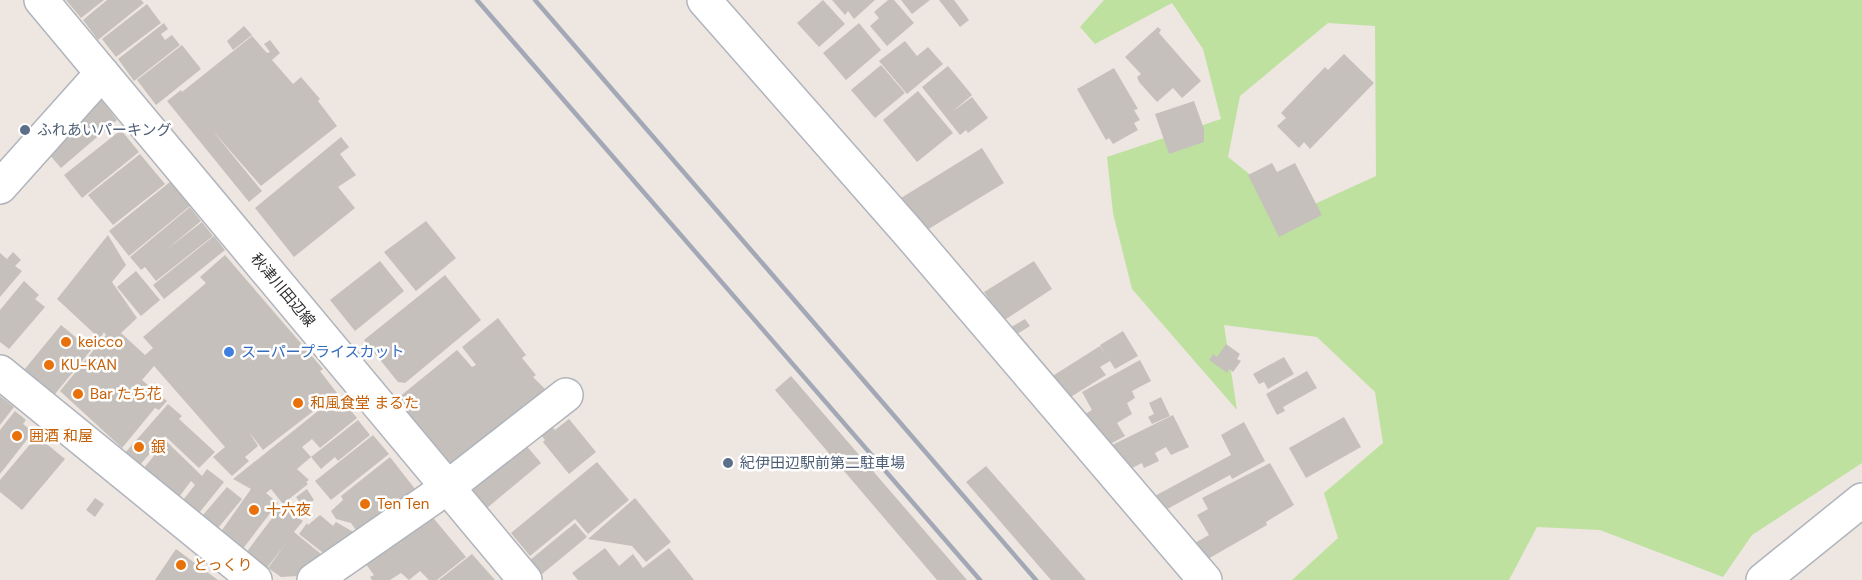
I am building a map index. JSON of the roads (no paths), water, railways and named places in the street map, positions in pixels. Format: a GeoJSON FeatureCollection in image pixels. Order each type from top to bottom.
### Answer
{"type":"FeatureCollection","features":[{"type":"Feature","properties":{"kind":"street","name":"秋津川田辺線"},"geometry":{"type":"LineString","coordinates":[[41,0],[525,580]]}},
{"type":"Feature","properties":{"kind":"street"},"geometry":{"type":"LineString","coordinates":[[704,0],[908,232],[1205,580]]}},
{"type":"Feature","properties":{"kind":"street"},"geometry":{"type":"LineString","coordinates":[[0,187],[102,73]]}},
{"type":"Feature","properties":{"kind":"street"},"geometry":{"type":"LineString","coordinates":[[0,372],[255,580]]}},
{"type":"Feature","properties":{"kind":"street"},"geometry":{"type":"LineString","coordinates":[[314,580],[448,487],[566,395]]}},
{"type":"Feature","properties":{"kind":"street"},"geometry":{"type":"LineString","coordinates":[[1763,580],[1862,500]]}},
{"type":"Feature","properties":{"kind":"railway"},"geometry":{"type":"LineString","coordinates":[[477,0],[980,580]]}},
{"type":"Feature","properties":{"kind":"railway"},"geometry":{"type":"LineString","coordinates":[[535,0],[1036,580]]}},
{"type":"Feature","properties":{"kind":"place","name":"ふれあいパーキング"},"geometry":{"type":"Point","coordinates":[25,130]}},
{"type":"Feature","properties":{"kind":"place","name":"keicco"},"geometry":{"type":"Point","coordinates":[66,342]}},
{"type":"Feature","properties":{"kind":"place","name":"スーパープライスカット"},"geometry":{"type":"Point","coordinates":[229,352]}},
{"type":"Feature","properties":{"kind":"place","name":"KU-KAN"},"geometry":{"type":"Point","coordinates":[49,365]}},
{"type":"Feature","properties":{"kind":"place","name":"Bar たち花"},"geometry":{"type":"Point","coordinates":[78,394]}},
{"type":"Feature","properties":{"kind":"place","name":"和風食堂 まるた"},"geometry":{"type":"Point","coordinates":[298,403]}},
{"type":"Feature","properties":{"kind":"place","name":"囲酒 和屋"},"geometry":{"type":"Point","coordinates":[17,436]}},
{"type":"Feature","properties":{"kind":"place","name":"銀"},"geometry":{"type":"Point","coordinates":[139,447]}},
{"type":"Feature","properties":{"kind":"place","name":"紀伊田辺駅前第二駐車場"},"geometry":{"type":"Point","coordinates":[728,463]}},
{"type":"Feature","properties":{"kind":"place","name":"Ten Ten"},"geometry":{"type":"Point","coordinates":[365,504]}},
{"type":"Feature","properties":{"kind":"place","name":"十六夜"},"geometry":{"type":"Point","coordinates":[254,510]}},
{"type":"Feature","properties":{"kind":"place","name":"とっくり"},"geometry":{"type":"Point","coordinates":[181,565]}}]}
